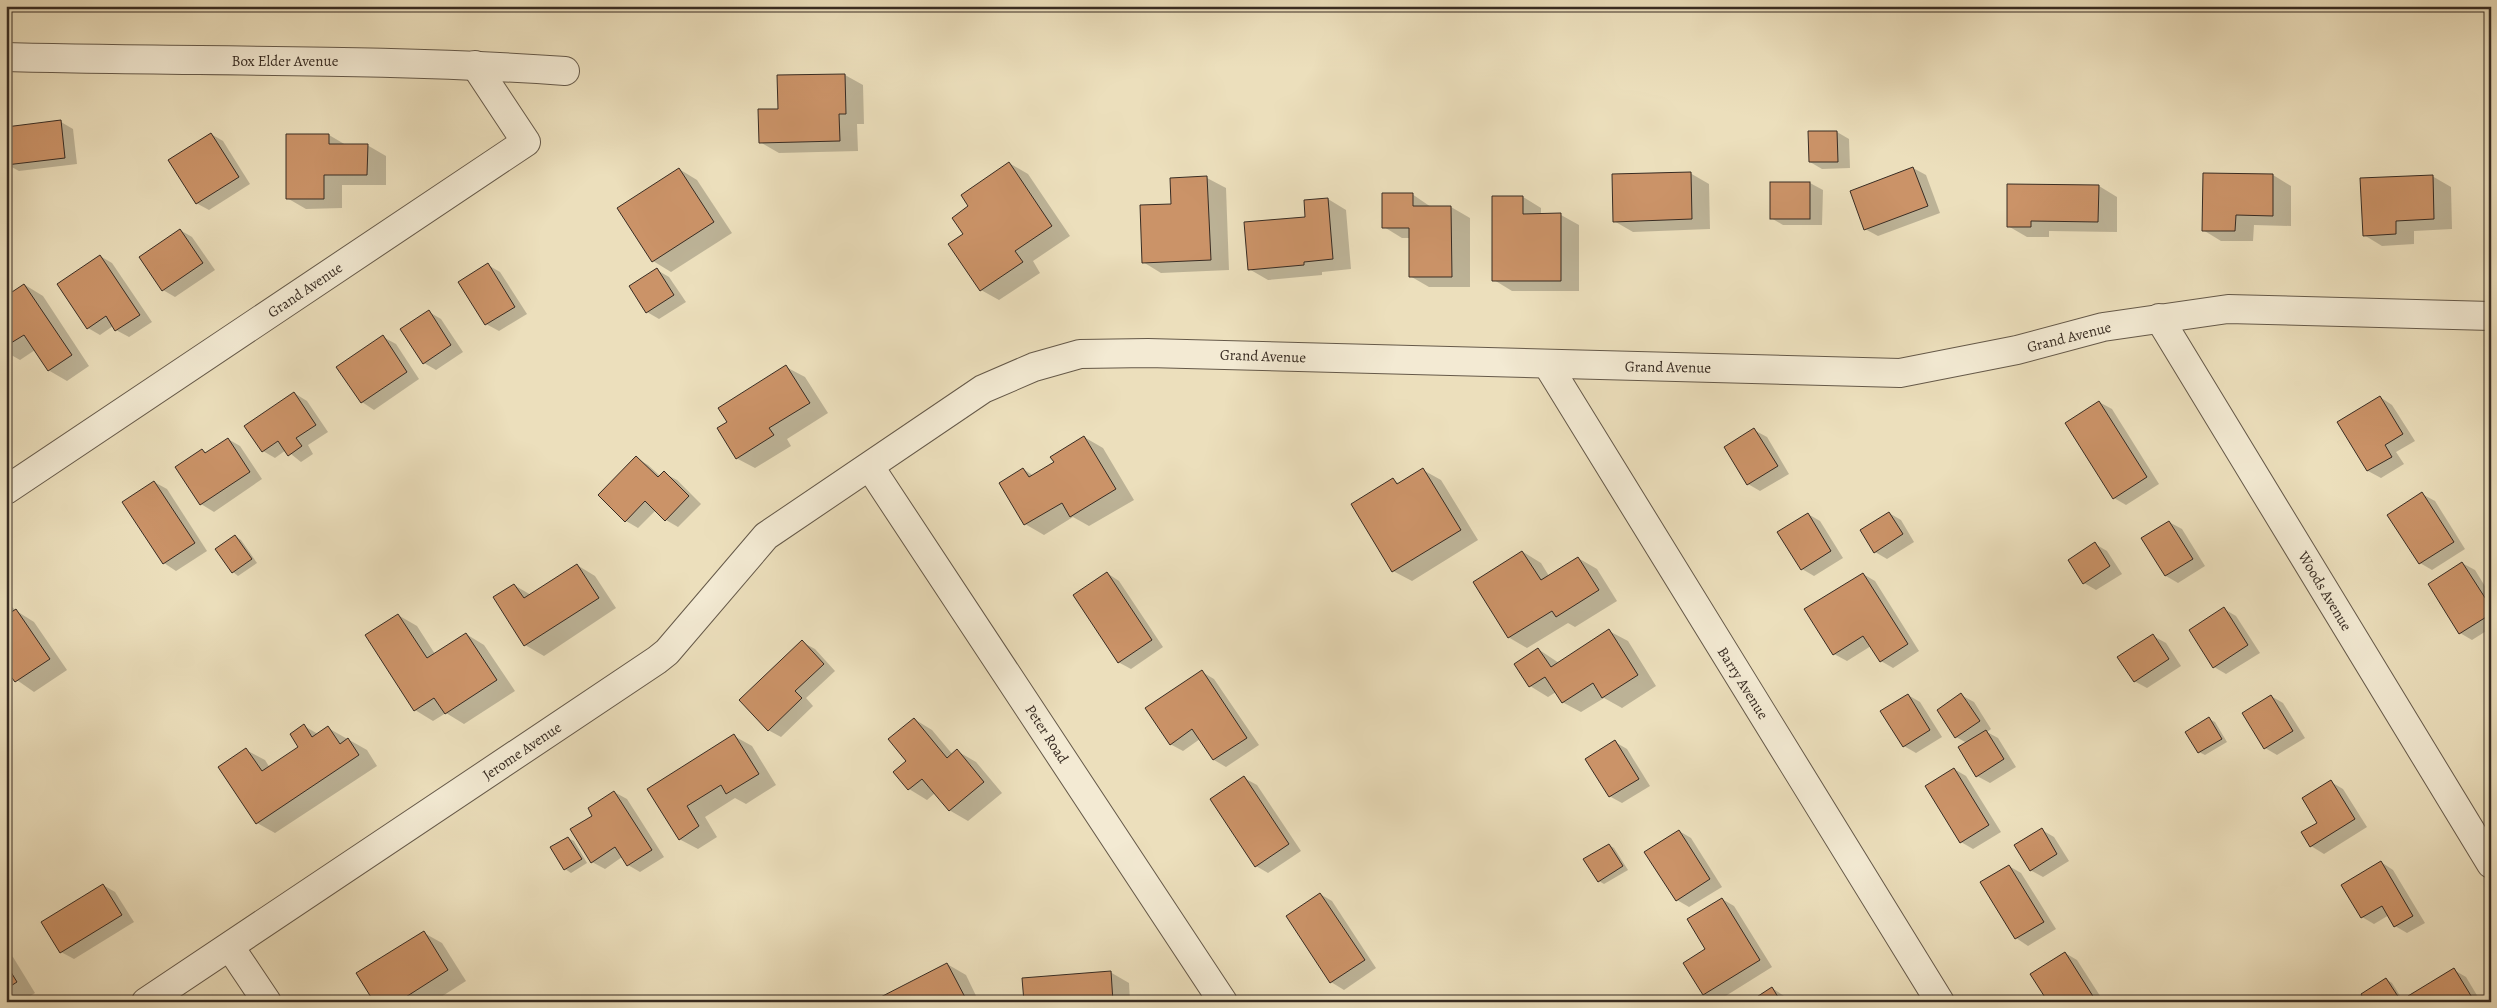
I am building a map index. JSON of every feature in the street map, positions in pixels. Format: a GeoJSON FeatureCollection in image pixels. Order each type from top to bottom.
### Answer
{"type":"FeatureCollection","features":[{"type":"Feature","properties":{"kind":"street","name":"Box Elder Avenue"},"geometry":{"type":"LineString","coordinates":[[6,57],[161,62],[376,61],[564,71]]}},
{"type":"Feature","properties":{"kind":"street","name":"Grand Avenue"},"geometry":{"type":"LineString","coordinates":[[6,490],[526,142],[475,65]]}},
{"type":"Feature","properties":{"kind":"street","name":"Grand Avenue"},"geometry":{"type":"LineString","coordinates":[[870,467],[983,389],[1034,366],[1080,354],[1148,353],[1900,373],[2017,350],[2103,327],[2228,309],[2491,316]]}},
{"type":"Feature","properties":{"kind":"street","name":"Woods Avenue"},"geometry":{"type":"LineString","coordinates":[[2159,318],[2491,864]]}},
{"type":"Feature","properties":{"kind":"street","name":"Barry Avenue"},"geometry":{"type":"LineString","coordinates":[[1547,364],[1940,1002]]}},
{"type":"Feature","properties":{"kind":"street","name":"Jerome Avenue"},"geometry":{"type":"LineString","coordinates":[[146,1002],[657,660],[667,652],[766,536],[870,467]]}},
{"type":"Feature","properties":{"kind":"street","name":"Peter Road"},"geometry":{"type":"LineString","coordinates":[[870,467],[1223,1002]]}},
{"type":"Feature","properties":{"kind":"street"},"geometry":{"type":"LineString","coordinates":[[230,947],[267,1002]]}},
{"type":"Feature","properties":{"kind":"building"},"geometry":{"type":"Polygon","coordinates":[[[845,74],[846,114],[839,114],[840,141],[759,143],[758,109],[778,109],[777,75],[845,74]]]}},
{"type":"Feature","properties":{"kind":"building"},"geometry":{"type":"Polygon","coordinates":[[[61,120],[65,158],[6,165],[6,127],[61,120]]]}},
{"type":"Feature","properties":{"kind":"building"},"geometry":{"type":"Polygon","coordinates":[[[1808,131],[1837,131],[1838,162],[1809,162],[1808,131]]]}},
{"type":"Feature","properties":{"kind":"building"},"geometry":{"type":"Polygon","coordinates":[[[211,133],[239,177],[196,204],[168,160],[211,133]]]}},
{"type":"Feature","properties":{"kind":"building"},"geometry":{"type":"Polygon","coordinates":[[[286,134],[329,134],[329,144],[368,144],[367,175],[324,175],[324,199],[286,199],[286,134]]]}},
{"type":"Feature","properties":{"kind":"building"},"geometry":{"type":"Polygon","coordinates":[[[1009,162],[1052,226],[1015,251],[1023,262],[980,291],[948,244],[963,234],[952,218],[968,206],[961,195],[1009,162]]]}},
{"type":"Feature","properties":{"kind":"building"},"geometry":{"type":"Polygon","coordinates":[[[1913,167],[1928,206],[1864,230],[1850,191],[1913,167]]]}},
{"type":"Feature","properties":{"kind":"building"},"geometry":{"type":"Polygon","coordinates":[[[679,168],[714,222],[652,262],[617,208],[679,168]]]}},
{"type":"Feature","properties":{"kind":"building"},"geometry":{"type":"Polygon","coordinates":[[[1691,172],[1692,219],[1613,222],[1612,174],[1691,172]]]}},
{"type":"Feature","properties":{"kind":"building"},"geometry":{"type":"Polygon","coordinates":[[[2203,173],[2273,174],[2273,216],[2236,215],[2235,231],[2202,231],[2203,173]]]}},
{"type":"Feature","properties":{"kind":"building"},"geometry":{"type":"Polygon","coordinates":[[[2433,175],[2434,219],[2396,221],[2396,234],[2363,236],[2360,178],[2433,175]]]}},
{"type":"Feature","properties":{"kind":"building"},"geometry":{"type":"Polygon","coordinates":[[[1207,176],[1211,260],[1142,263],[1140,205],[1171,204],[1170,178],[1207,176]]]}},
{"type":"Feature","properties":{"kind":"building"},"geometry":{"type":"Polygon","coordinates":[[[1770,182],[1810,182],[1810,219],[1770,219],[1770,182]]]}},
{"type":"Feature","properties":{"kind":"building"},"geometry":{"type":"Polygon","coordinates":[[[2007,184],[2099,185],[2098,222],[2031,221],[2031,227],[2007,227],[2007,184]]]}},
{"type":"Feature","properties":{"kind":"building"},"geometry":{"type":"Polygon","coordinates":[[[1382,193],[1413,193],[1413,206],[1451,206],[1452,277],[1409,277],[1409,228],[1382,228],[1382,193]]]}},
{"type":"Feature","properties":{"kind":"building"},"geometry":{"type":"Polygon","coordinates":[[[1492,196],[1523,196],[1523,214],[1561,213],[1561,281],[1492,281],[1492,196]]]}},
{"type":"Feature","properties":{"kind":"building"},"geometry":{"type":"Polygon","coordinates":[[[1328,198],[1333,259],[1304,262],[1304,265],[1248,270],[1244,222],[1305,217],[1304,200],[1328,198]]]}},
{"type":"Feature","properties":{"kind":"building"},"geometry":{"type":"Polygon","coordinates":[[[180,229],[203,263],[162,291],[139,257],[180,229]]]}},
{"type":"Feature","properties":{"kind":"building"},"geometry":{"type":"Polygon","coordinates":[[[100,255],[140,315],[115,331],[106,316],[87,329],[57,284],[100,255]]]}},
{"type":"Feature","properties":{"kind":"building"},"geometry":{"type":"Polygon","coordinates":[[[488,263],[515,307],[485,325],[458,282],[488,263]]]}},
{"type":"Feature","properties":{"kind":"building"},"geometry":{"type":"Polygon","coordinates":[[[657,268],[674,295],[646,313],[629,286],[657,268]]]}},
{"type":"Feature","properties":{"kind":"building"},"geometry":{"type":"Polygon","coordinates":[[[24,284],[72,355],[48,371],[24,335],[6,346],[6,296],[24,284]]]}},
{"type":"Feature","properties":{"kind":"building"},"geometry":{"type":"Polygon","coordinates":[[[429,310],[451,345],[423,364],[400,329],[429,310]]]}},
{"type":"Feature","properties":{"kind":"building"},"geometry":{"type":"Polygon","coordinates":[[[383,335],[407,372],[361,403],[336,367],[383,335]]]}},
{"type":"Feature","properties":{"kind":"building"},"geometry":{"type":"Polygon","coordinates":[[[786,365],[810,403],[769,428],[774,435],[736,459],[717,428],[727,422],[718,408],[786,365]]]}},
{"type":"Feature","properties":{"kind":"building"},"geometry":{"type":"Polygon","coordinates":[[[294,392],[316,425],[296,438],[302,446],[288,456],[278,441],[262,452],[244,426],[294,392]]]}},
{"type":"Feature","properties":{"kind":"building"},"geometry":{"type":"Polygon","coordinates":[[[2380,396],[2403,434],[2385,445],[2392,457],[2367,471],[2337,422],[2380,396]]]}},
{"type":"Feature","properties":{"kind":"building"},"geometry":{"type":"Polygon","coordinates":[[[2099,401],[2147,477],[2113,499],[2065,423],[2099,401]]]}},
{"type":"Feature","properties":{"kind":"building"},"geometry":{"type":"Polygon","coordinates":[[[1754,428],[1778,466],[1747,485],[1724,447],[1754,428]]]}},
{"type":"Feature","properties":{"kind":"building"},"geometry":{"type":"Polygon","coordinates":[[[1084,436],[1116,489],[1070,517],[1062,503],[1024,525],[999,483],[1023,468],[1029,477],[1054,462],[1050,457],[1084,436]]]}},
{"type":"Feature","properties":{"kind":"building"},"geometry":{"type":"Polygon","coordinates":[[[228,438],[250,472],[200,505],[175,467],[202,449],[205,453],[228,438]]]}},
{"type":"Feature","properties":{"kind":"building"},"geometry":{"type":"Polygon","coordinates":[[[636,456],[658,477],[664,471],[689,496],[665,521],[645,501],[625,522],[598,495],[636,456]]]}},
{"type":"Feature","properties":{"kind":"building"},"geometry":{"type":"Polygon","coordinates":[[[1423,468],[1461,530],[1392,572],[1351,504],[1393,478],[1397,484],[1423,468]]]}},
{"type":"Feature","properties":{"kind":"building"},"geometry":{"type":"Polygon","coordinates":[[[154,481],[195,543],[163,564],[122,502],[154,481]]]}},
{"type":"Feature","properties":{"kind":"building"},"geometry":{"type":"Polygon","coordinates":[[[2422,492],[2454,542],[2419,564],[2387,515],[2422,492]]]}},
{"type":"Feature","properties":{"kind":"building"},"geometry":{"type":"Polygon","coordinates":[[[1889,512],[1903,534],[1874,553],[1860,530],[1889,512]]]}},
{"type":"Feature","properties":{"kind":"building"},"geometry":{"type":"Polygon","coordinates":[[[1808,513],[1831,551],[1801,570],[1777,532],[1808,513]]]}},
{"type":"Feature","properties":{"kind":"building"},"geometry":{"type":"Polygon","coordinates":[[[2169,521],[2193,559],[2165,576],[2141,538],[2169,521]]]}},
{"type":"Feature","properties":{"kind":"building"},"geometry":{"type":"Polygon","coordinates":[[[235,535],[252,559],[232,573],[215,549],[235,535]]]}},
{"type":"Feature","properties":{"kind":"building"},"geometry":{"type":"Polygon","coordinates":[[[2095,542],[2110,566],[2083,584],[2068,560],[2095,542]]]}},
{"type":"Feature","properties":{"kind":"building"},"geometry":{"type":"Polygon","coordinates":[[[1522,551],[1541,580],[1578,557],[1599,590],[1556,617],[1552,611],[1508,638],[1473,582],[1522,551]]]}},
{"type":"Feature","properties":{"kind":"building"},"geometry":{"type":"Polygon","coordinates":[[[2462,562],[2491,607],[2491,614],[2459,634],[2428,584],[2462,562]]]}},
{"type":"Feature","properties":{"kind":"building"},"geometry":{"type":"Polygon","coordinates":[[[577,564],[599,598],[524,646],[493,597],[514,584],[524,598],[577,564]]]}},
{"type":"Feature","properties":{"kind":"building"},"geometry":{"type":"Polygon","coordinates":[[[1107,572],[1152,640],[1118,663],[1073,595],[1107,572]]]}},
{"type":"Feature","properties":{"kind":"building"},"geometry":{"type":"Polygon","coordinates":[[[1863,573],[1908,644],[1880,662],[1863,636],[1833,655],[1804,609],[1863,573]]]}},
{"type":"Feature","properties":{"kind":"building"},"geometry":{"type":"Polygon","coordinates":[[[2224,607],[2248,645],[2213,668],[2189,630],[2224,607]]]}},
{"type":"Feature","properties":{"kind":"building"},"geometry":{"type":"Polygon","coordinates":[[[16,609],[50,659],[15,682],[6,670],[6,613],[7,615],[16,609]]]}},
{"type":"Feature","properties":{"kind":"building"},"geometry":{"type":"Polygon","coordinates":[[[398,614],[427,658],[466,633],[497,680],[445,714],[434,698],[414,711],[365,635],[398,614]]]}},
{"type":"Feature","properties":{"kind":"building"},"geometry":{"type":"Polygon","coordinates":[[[1609,629],[1638,675],[1602,698],[1593,683],[1562,703],[1545,677],[1529,687],[1514,664],[1538,648],[1551,667],[1609,629]]]}},
{"type":"Feature","properties":{"kind":"building"},"geometry":{"type":"Polygon","coordinates":[[[2153,634],[2169,659],[2134,682],[2117,657],[2153,634]]]}},
{"type":"Feature","properties":{"kind":"building"},"geometry":{"type":"Polygon","coordinates":[[[802,640],[824,664],[795,691],[802,698],[768,731],[739,700],[802,640]]]}},
{"type":"Feature","properties":{"kind":"building"},"geometry":{"type":"Polygon","coordinates":[[[1202,670],[1247,738],[1213,760],[1192,729],[1170,745],[1145,708],[1202,670]]]}},
{"type":"Feature","properties":{"kind":"building"},"geometry":{"type":"Polygon","coordinates":[[[1961,693],[1980,721],[1955,738],[1937,710],[1961,693]]]}},
{"type":"Feature","properties":{"kind":"building"},"geometry":{"type":"Polygon","coordinates":[[[1908,694],[1930,730],[1903,747],[1880,711],[1908,694]]]}},
{"type":"Feature","properties":{"kind":"building"},"geometry":{"type":"Polygon","coordinates":[[[2271,695],[2293,731],[2264,749],[2242,713],[2271,695]]]}},
{"type":"Feature","properties":{"kind":"building"},"geometry":{"type":"Polygon","coordinates":[[[2209,717],[2222,739],[2198,753],[2185,732],[2209,717]]]}},
{"type":"Feature","properties":{"kind":"building"},"geometry":{"type":"Polygon","coordinates":[[[914,718],[947,758],[957,749],[984,782],[949,811],[922,779],[908,790],[893,772],[906,761],[888,739],[914,718]]]}},
{"type":"Feature","properties":{"kind":"building"},"geometry":{"type":"Polygon","coordinates":[[[304,724],[312,737],[328,726],[340,744],[348,738],[359,755],[256,824],[218,767],[246,748],[262,771],[298,747],[290,734],[304,724]]]}},
{"type":"Feature","properties":{"kind":"building"},"geometry":{"type":"Polygon","coordinates":[[[1986,730],[2004,759],[1976,777],[1958,747],[1986,730]]]}},
{"type":"Feature","properties":{"kind":"building"},"geometry":{"type":"Polygon","coordinates":[[[734,734],[759,774],[726,794],[721,785],[687,806],[699,826],[679,840],[647,789],[734,734]]]}},
{"type":"Feature","properties":{"kind":"building"},"geometry":{"type":"Polygon","coordinates":[[[1615,740],[1639,779],[1609,797],[1585,759],[1615,740]]]}},
{"type":"Feature","properties":{"kind":"building"},"geometry":{"type":"Polygon","coordinates":[[[1954,768],[1989,825],[1960,843],[1925,786],[1954,768]]]}},
{"type":"Feature","properties":{"kind":"building"},"geometry":{"type":"Polygon","coordinates":[[[1244,776],[1289,844],[1255,867],[1210,799],[1244,776]]]}},
{"type":"Feature","properties":{"kind":"building"},"geometry":{"type":"Polygon","coordinates":[[[2331,780],[2355,819],[2310,847],[2301,832],[2317,823],[2302,798],[2331,780]]]}},
{"type":"Feature","properties":{"kind":"building"},"geometry":{"type":"Polygon","coordinates":[[[614,791],[652,850],[627,866],[615,847],[591,863],[570,829],[592,816],[588,808],[614,791]]]}},
{"type":"Feature","properties":{"kind":"building"},"geometry":{"type":"Polygon","coordinates":[[[2042,828],[2057,854],[2030,871],[2014,845],[2042,828]]]}},
{"type":"Feature","properties":{"kind":"building"},"geometry":{"type":"Polygon","coordinates":[[[1679,830],[1710,879],[1676,901],[1644,852],[1679,830]]]}},
{"type":"Feature","properties":{"kind":"building"},"geometry":{"type":"Polygon","coordinates":[[[568,837],[582,859],[564,870],[550,847],[568,837]]]}},
{"type":"Feature","properties":{"kind":"building"},"geometry":{"type":"Polygon","coordinates":[[[1609,844],[1623,866],[1598,882],[1583,859],[1609,844]]]}},
{"type":"Feature","properties":{"kind":"building"},"geometry":{"type":"Polygon","coordinates":[[[2381,861],[2413,916],[2394,927],[2382,906],[2361,918],[2341,885],[2381,861]]]}},
{"type":"Feature","properties":{"kind":"building"},"geometry":{"type":"Polygon","coordinates":[[[2009,865],[2044,922],[2015,939],[1980,882],[2009,865]]]}},
{"type":"Feature","properties":{"kind":"building"},"geometry":{"type":"Polygon","coordinates":[[[103,884],[122,915],[60,953],[41,922],[103,884]]]}},
{"type":"Feature","properties":{"kind":"building"},"geometry":{"type":"Polygon","coordinates":[[[1320,893],[1365,960],[1330,983],[1286,916],[1320,893]]]}},
{"type":"Feature","properties":{"kind":"building"},"geometry":{"type":"Polygon","coordinates":[[[1722,898],[1760,960],[1703,995],[1683,963],[1705,949],[1687,919],[1722,898]]]}},
{"type":"Feature","properties":{"kind":"building"},"geometry":{"type":"Polygon","coordinates":[[[424,931],[448,970],[398,1002],[374,1002],[356,973],[424,931]]]}},
{"type":"Feature","properties":{"kind":"building"},"geometry":{"type":"Polygon","coordinates":[[[2065,952],[2096,1002],[2048,1002],[2030,974],[2065,952]]]}},
{"type":"Feature","properties":{"kind":"building"},"geometry":{"type":"Polygon","coordinates":[[[947,963],[966,999],[960,1002],[871,1002],[947,963]]]}},
{"type":"Feature","properties":{"kind":"building"},"geometry":{"type":"Polygon","coordinates":[[[6,964],[17,982],[6,989],[6,964]]]}},
{"type":"Feature","properties":{"kind":"building"},"geometry":{"type":"Polygon","coordinates":[[[2454,968],[2473,999],[2469,1002],[2412,1002],[2408,996],[2454,968]]]}},
{"type":"Feature","properties":{"kind":"building"},"geometry":{"type":"Polygon","coordinates":[[[1111,971],[1113,1002],[1024,1002],[1022,978],[1111,971]]]}},
{"type":"Feature","properties":{"kind":"building"},"geometry":{"type":"Polygon","coordinates":[[[2386,978],[2401,1001],[2365,1002],[2361,994],[2386,978]]]}},
{"type":"Feature","properties":{"kind":"building"},"geometry":{"type":"Polygon","coordinates":[[[1772,987],[1781,1002],[1749,1002],[1772,987]]]}}]}
